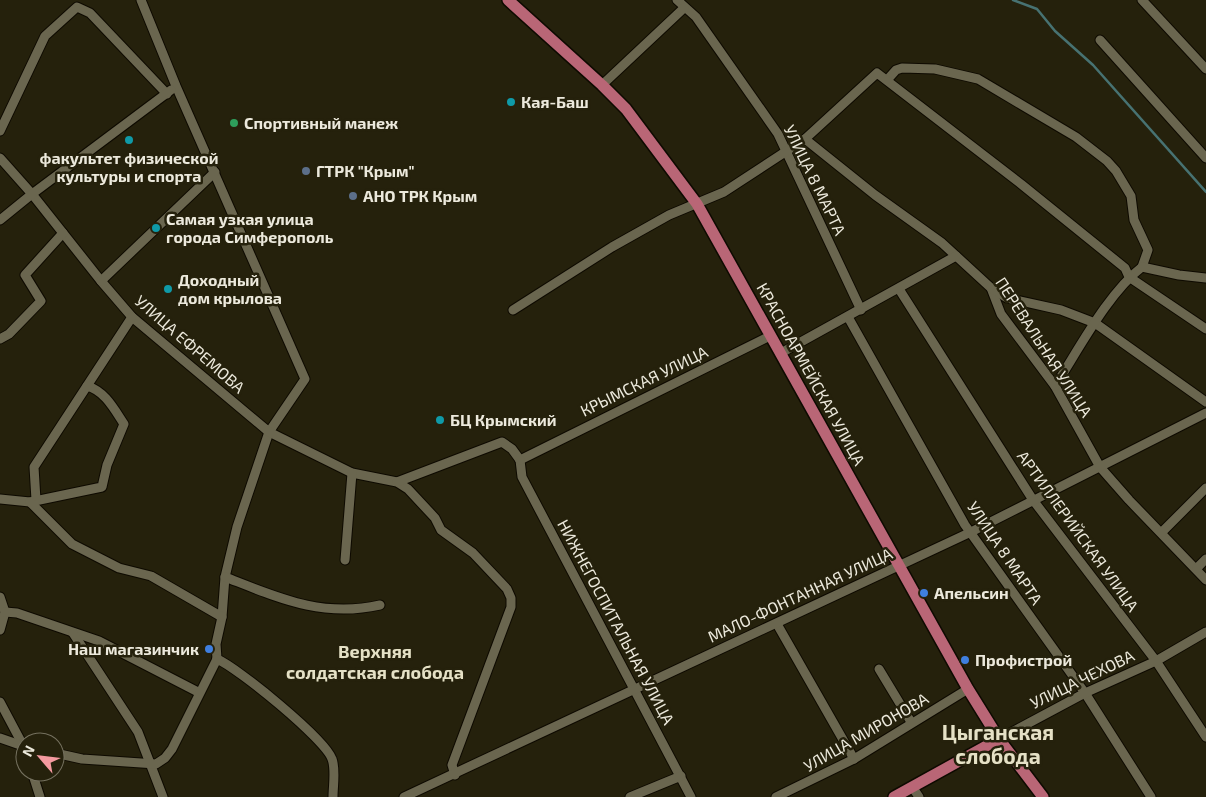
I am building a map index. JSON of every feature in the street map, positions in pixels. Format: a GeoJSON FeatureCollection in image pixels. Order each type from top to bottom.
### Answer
{"type":"FeatureCollection","features":[{"type":"Feature","properties":{"kind":"main road","name":"КРАСНОАРМЕЙСКАЯ УЛИЦА"},"geometry":{"type":"LineString","coordinates":[[508,0],[602,85],[639,125],[697,204],[901,565],[968,689],[999,739],[1043,797]]}},
{"type":"Feature","properties":{"kind":"main road","name":"УЛИЦА ЧЕХОВА"},"geometry":{"type":"LineString","coordinates":[[894,797],[916,793],[999,739]]}},
{"type":"Feature","properties":{"kind":"street"},"geometry":{"type":"LineString","coordinates":[[65,755],[82,759],[150,765],[156,764],[168,754],[198,692],[217,659],[216,644],[222,616],[225,577],[236,527],[269,432],[305,379],[176,86],[141,0]]}},
{"type":"Feature","properties":{"kind":"street","name":"УЛИЦА 8 МАРТА"},"geometry":{"type":"LineString","coordinates":[[677,0],[696,17],[778,134],[784,151],[861,310]]}},
{"type":"Feature","properties":{"kind":"street"},"geometry":{"type":"LineString","coordinates":[[1142,0],[1206,69]]}},
{"type":"Feature","properties":{"kind":"street"},"geometry":{"type":"LineString","coordinates":[[0,131],[45,36],[77,7],[90,13],[167,94]]}},
{"type":"Feature","properties":{"kind":"street"},"geometry":{"type":"LineString","coordinates":[[602,85],[684,8]]}},
{"type":"Feature","properties":{"kind":"street"},"geometry":{"type":"LineString","coordinates":[[1100,40],[1206,158]]}},
{"type":"Feature","properties":{"kind":"street"},"geometry":{"type":"LineString","coordinates":[[888,80],[896,70],[902,68],[934,68],[978,80],[1085,143],[1107,162],[1131,196],[1134,220],[1148,250],[1142,267],[1130,277],[1095,323],[1055,386]]}},
{"type":"Feature","properties":{"kind":"street"},"geometry":{"type":"LineString","coordinates":[[513,310],[658,220],[724,192],[805,139],[877,73],[1125,268],[1130,277],[1206,329]]}},
{"type":"Feature","properties":{"kind":"street"},"geometry":{"type":"LineString","coordinates":[[0,220],[176,86]]}},
{"type":"Feature","properties":{"kind":"street","name":"ПЕРЕВАЛЬНАЯ УЛИЦА"},"geometry":{"type":"LineString","coordinates":[[805,139],[875,195],[942,242],[992,288],[1001,314],[1055,386],[1100,467],[1129,500],[1197,568],[1206,580]]}},
{"type":"Feature","properties":{"kind":"street","name":"УЛИЦА ЕФРЕМОВА"},"geometry":{"type":"LineString","coordinates":[[0,158],[32,194],[132,317],[269,432],[352,473],[397,482]]}},
{"type":"Feature","properties":{"kind":"street"},"geometry":{"type":"LineString","coordinates":[[101,281],[215,172]]}},
{"type":"Feature","properties":{"kind":"street"},"geometry":{"type":"LineString","coordinates":[[0,339],[8,334],[41,301],[25,275],[63,234]]}},
{"type":"Feature","properties":{"kind":"street"},"geometry":{"type":"LineString","coordinates":[[781,353],[956,256]]}},
{"type":"Feature","properties":{"kind":"street"},"geometry":{"type":"LineString","coordinates":[[1142,267],[1179,275],[1206,278]]}},
{"type":"Feature","properties":{"kind":"street","name":"АРТИЛЛЕРИЙСКАЯ УЛИЦА"},"geometry":{"type":"LineString","coordinates":[[899,288],[1033,500],[1156,661],[1206,737]]}},
{"type":"Feature","properties":{"kind":"street"},"geometry":{"type":"LineString","coordinates":[[992,288],[1007,298],[1062,310],[1095,323],[1206,402]]}},
{"type":"Feature","properties":{"kind":"street"},"geometry":{"type":"LineString","coordinates":[[132,317],[34,467],[33,501],[72,544],[118,568],[151,576],[222,616]]}},
{"type":"Feature","properties":{"kind":"street","name":"УЛИЦА 8 МАРТА"},"geometry":{"type":"LineString","coordinates":[[848,317],[965,525],[1085,693],[1151,797]]}},
{"type":"Feature","properties":{"kind":"street","name":"КРЫМСКАЯ УЛИЦА"},"geometry":{"type":"LineString","coordinates":[[520,460],[770,336]]}},
{"type":"Feature","properties":{"kind":"street"},"geometry":{"type":"LineString","coordinates":[[0,499],[33,501],[102,487],[107,465],[124,424],[112,406],[96,389],[87,386]]}},
{"type":"Feature","properties":{"kind":"street","name":"МАЛО-ФОНТАННАЯ УЛИЦА"},"geometry":{"type":"LineString","coordinates":[[404,797],[971,532],[1206,413]]}},
{"type":"Feature","properties":{"kind":"street"},"geometry":{"type":"LineString","coordinates":[[454,775],[452,765],[511,608],[511,598],[507,589],[473,553],[441,530],[420,501],[397,482],[502,442],[512,449],[520,460]]}},
{"type":"Feature","properties":{"kind":"street","name":"НИЖНЕГОСПИТАЛЬНАЯ УЛИЦА"},"geometry":{"type":"LineString","coordinates":[[520,460],[522,477],[691,797]]}},
{"type":"Feature","properties":{"kind":"street"},"geometry":{"type":"LineString","coordinates":[[344,560],[352,473]]}},
{"type":"Feature","properties":{"kind":"street"},"geometry":{"type":"LineString","coordinates":[[1162,532],[1206,488]]}},
{"type":"Feature","properties":{"kind":"street"},"geometry":{"type":"LineString","coordinates":[[1197,568],[1206,559]]}},
{"type":"Feature","properties":{"kind":"street"},"geometry":{"type":"LineString","coordinates":[[225,577],[290,602],[319,609],[363,609],[380,604]]}},
{"type":"Feature","properties":{"kind":"street"},"geometry":{"type":"LineString","coordinates":[[0,597],[5,612],[1,627]]}},
{"type":"Feature","properties":{"kind":"street"},"geometry":{"type":"LineString","coordinates":[[5,612],[17,613],[99,641],[198,692]]}},
{"type":"Feature","properties":{"kind":"street"},"geometry":{"type":"LineString","coordinates":[[777,624],[854,758]]}},
{"type":"Feature","properties":{"kind":"street","name":"УЛИЦА ЧЕХОВА"},"geometry":{"type":"LineString","coordinates":[[999,739],[1085,693],[1156,661],[1206,632]]}},
{"type":"Feature","properties":{"kind":"street"},"geometry":{"type":"LineString","coordinates":[[72,633],[138,732],[164,797]]}},
{"type":"Feature","properties":{"kind":"street"},"geometry":{"type":"LineString","coordinates":[[217,659],[228,663],[324,746],[333,760],[334,797]]}},
{"type":"Feature","properties":{"kind":"street"},"geometry":{"type":"LineString","coordinates":[[879,669],[911,722]]}},
{"type":"Feature","properties":{"kind":"street","name":"УЛИЦА МИРОНОВА"},"geometry":{"type":"LineString","coordinates":[[776,797],[854,758],[968,689]]}},
{"type":"Feature","properties":{"kind":"street"},"geometry":{"type":"LineString","coordinates":[[0,702],[17,732]]}},
{"type":"Feature","properties":{"kind":"street"},"geometry":{"type":"LineString","coordinates":[[0,738],[15,743]]}},
{"type":"Feature","properties":{"kind":"street"},"geometry":{"type":"LineString","coordinates":[[630,797],[681,776]]}},
{"type":"Feature","properties":{"kind":"street"},"geometry":{"type":"LineString","coordinates":[[35,782],[40,797]]}},
{"type":"Feature","properties":{"kind":"waterway"},"geometry":{"type":"LineString","coordinates":[[1013,0],[1037,9],[1055,31],[1093,65],[1206,192]]}},
{"type":"Feature","properties":{"kind":"place","name":"Кая-Баш"},"geometry":{"type":"Point","coordinates":[511,102]}},
{"type":"Feature","properties":{"kind":"place","name":"Спортивный манеж"},"geometry":{"type":"Point","coordinates":[234,123]}},
{"type":"Feature","properties":{"kind":"place","name":"факультет физической культуры и спорта"},"geometry":{"type":"Point","coordinates":[129,140]}},
{"type":"Feature","properties":{"kind":"place","name":"ГТРК \"Крым\""},"geometry":{"type":"Point","coordinates":[306,171]}},
{"type":"Feature","properties":{"kind":"place","name":"АНО ТРК Крым"},"geometry":{"type":"Point","coordinates":[353,196]}},
{"type":"Feature","properties":{"kind":"place","name":"Самая узкая улица города Симферополь"},"geometry":{"type":"Point","coordinates":[156,228]}},
{"type":"Feature","properties":{"kind":"place","name":"Доходный дом крылова"},"geometry":{"type":"Point","coordinates":[168,289]}},
{"type":"Feature","properties":{"kind":"place","name":"БЦ Крымский"},"geometry":{"type":"Point","coordinates":[440,420]}},
{"type":"Feature","properties":{"kind":"place","name":"Апельсин"},"geometry":{"type":"Point","coordinates":[924,593]}},
{"type":"Feature","properties":{"kind":"place","name":"Наш магазинчик"},"geometry":{"type":"Point","coordinates":[209,649]}},
{"type":"Feature","properties":{"kind":"place","name":"Профистрой"},"geometry":{"type":"Point","coordinates":[965,660]}},
{"type":"Feature","properties":{"kind":"district","name":"Верхняя солдатская слобода"},"geometry":{"type":"Point","coordinates":[375,662]}},
{"type":"Feature","properties":{"kind":"district","name":"Цыганская слобода"},"geometry":{"type":"Point","coordinates":[998,745]}}]}
